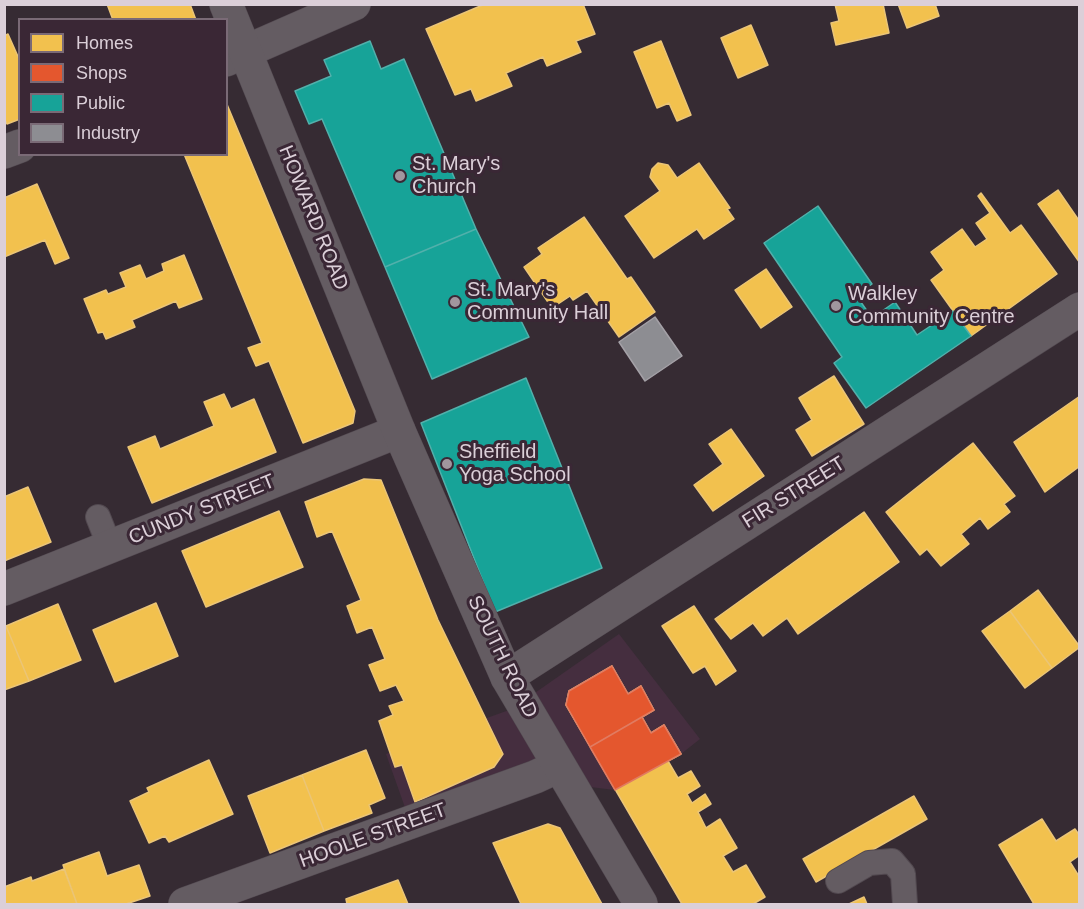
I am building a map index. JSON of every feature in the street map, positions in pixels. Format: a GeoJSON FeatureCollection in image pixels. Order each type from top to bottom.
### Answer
{"type":"FeatureCollection","features":[{"type":"Feature","properties":{"kind":"street","name":"HOWARD ROAD"},"geometry":{"type":"LineString","coordinates":[[226,4],[236,56],[399,431]]}},
{"type":"Feature","properties":{"kind":"street"},"geometry":{"type":"LineString","coordinates":[[236,56],[354,4]]}},
{"type":"Feature","properties":{"kind":"street","name":"FIR STREET"},"geometry":{"type":"LineString","coordinates":[[507,676],[1080,309]]}},
{"type":"Feature","properties":{"kind":"street","name":"CUNDY STREET"},"geometry":{"type":"LineString","coordinates":[[4,589],[399,431]]}},
{"type":"Feature","properties":{"kind":"street","name":"SOUTH ROAD"},"geometry":{"type":"LineString","coordinates":[[399,431],[507,676],[641,904]]}},
{"type":"Feature","properties":{"kind":"street","name":"HOOLE STREET"},"geometry":{"type":"LineString","coordinates":[[185,904],[535,777],[559,766]]}},
{"type":"Feature","properties":{"kind":"lane"},"geometry":{"type":"LineString","coordinates":[[98,517],[110,547]]}},
{"type":"Feature","properties":{"kind":"lane"},"geometry":{"type":"LineString","coordinates":[[838,881],[869,863],[891,861],[903,874],[905,904]]}},
{"type":"Feature","properties":{"kind":"shaded area"},"geometry":{"type":"Polygon","coordinates":[[[619,634],[700,739],[681,754],[615,790],[540,781],[413,830],[386,754],[512,709],[619,634]]]}},
{"type":"Feature","properties":{"kind":"building: Homes"},"geometry":{"type":"Polygon","coordinates":[[[107,4],[190,4],[195,18],[112,18],[107,4]]]}},
{"type":"Feature","properties":{"kind":"building: Homes"},"geometry":{"type":"Polygon","coordinates":[[[485,4],[583,4],[595,34],[576,41],[581,52],[547,66],[543,57],[506,73],[512,86],[476,101],[471,89],[455,95],[426,29],[485,4]]]}},
{"type":"Feature","properties":{"kind":"building: Homes"},"geometry":{"type":"Polygon","coordinates":[[[835,4],[883,4],[889,33],[836,45],[831,23],[839,21],[835,4]]]}},
{"type":"Feature","properties":{"kind":"building: Homes"},"geometry":{"type":"Polygon","coordinates":[[[898,4],[935,4],[939,16],[907,28],[898,4]]]}},
{"type":"Feature","properties":{"kind":"building: Homes"},"geometry":{"type":"Polygon","coordinates":[[[751,25],[768,65],[738,78],[721,38],[751,25]]]}},
{"type":"Feature","properties":{"kind":"building: Homes"},"geometry":{"type":"Polygon","coordinates":[[[8,34],[18,56],[18,120],[7,124],[4,118],[4,36],[8,34]]]}},
{"type":"Feature","properties":{"kind":"building: Homes"},"geometry":{"type":"Polygon","coordinates":[[[661,41],[691,115],[677,121],[669,103],[657,108],[634,52],[661,41]]]}},
{"type":"Feature","properties":{"kind":"building: Homes"},"geometry":{"type":"Polygon","coordinates":[[[228,107],[355,411],[353,423],[303,443],[269,361],[256,366],[248,348],[262,343],[185,156],[228,156],[228,107]]]}},
{"type":"Feature","properties":{"kind":"building: Homes"},"geometry":{"type":"Polygon","coordinates":[[[658,163],[668,165],[677,178],[699,163],[730,208],[727,209],[734,219],[704,239],[697,229],[654,258],[625,216],[660,191],[650,177],[652,169],[658,163]]]}},
{"type":"Feature","properties":{"kind":"building: Homes"},"geometry":{"type":"Polygon","coordinates":[[[37,184],[69,258],[55,264],[45,240],[4,257],[4,198],[37,184]]]}},
{"type":"Feature","properties":{"kind":"building: Homes"},"geometry":{"type":"Polygon","coordinates":[[[1058,190],[1080,222],[1080,263],[1038,204],[1058,190]]]}},
{"type":"Feature","properties":{"kind":"building: Homes"},"geometry":{"type":"Polygon","coordinates":[[[981,193],[1010,233],[1021,225],[1057,274],[971,336],[931,280],[944,270],[931,252],[962,229],[975,247],[987,239],[976,223],[990,213],[978,196],[981,193]]]}},
{"type":"Feature","properties":{"kind":"building: Homes"},"geometry":{"type":"Polygon","coordinates":[[[584,217],[627,279],[631,277],[655,312],[619,337],[587,291],[573,300],[570,296],[552,308],[524,267],[542,254],[538,248],[584,217]]]}},
{"type":"Feature","properties":{"kind":"building: Homes"},"geometry":{"type":"Polygon","coordinates":[[[184,255],[202,299],[179,308],[176,301],[132,320],[135,327],[106,339],[103,332],[98,333],[84,299],[106,290],[108,294],[126,287],[120,273],[140,265],[146,279],[164,271],[162,264],[184,255]]]}},
{"type":"Feature","properties":{"kind":"building: Homes"},"geometry":{"type":"Polygon","coordinates":[[[766,269],[792,307],[761,328],[735,290],[766,269]]]}},
{"type":"Feature","properties":{"kind":"building: Homes"},"geometry":{"type":"Polygon","coordinates":[[[834,376],[864,424],[812,456],[796,430],[812,420],[799,398],[834,376]]]}},
{"type":"Feature","properties":{"kind":"building: Homes"},"geometry":{"type":"Polygon","coordinates":[[[224,394],[231,409],[254,399],[276,452],[152,503],[128,447],[155,436],[160,449],[214,426],[204,402],[224,394]]]}},
{"type":"Feature","properties":{"kind":"building: Homes"},"geometry":{"type":"Polygon","coordinates":[[[1080,396],[1080,466],[1045,492],[1014,442],[1080,396]]]}},
{"type":"Feature","properties":{"kind":"building: Homes"},"geometry":{"type":"Polygon","coordinates":[[[731,429],[764,476],[713,511],[694,485],[723,464],[709,444],[731,429]]]}},
{"type":"Feature","properties":{"kind":"building: Homes"},"geometry":{"type":"Polygon","coordinates":[[[973,443],[1015,496],[1004,504],[1010,512],[988,529],[980,518],[961,534],[969,544],[941,566],[927,549],[920,555],[886,512],[973,443]]]}},
{"type":"Feature","properties":{"kind":"building: Homes"},"geometry":{"type":"Polygon","coordinates":[[[364,479],[381,480],[438,620],[503,754],[494,767],[415,802],[402,765],[395,767],[379,721],[393,715],[389,706],[404,701],[396,685],[380,691],[369,665],[385,659],[372,627],[357,633],[347,606],[361,600],[332,531],[317,537],[305,502],[364,479]]]}},
{"type":"Feature","properties":{"kind":"building: Homes"},"geometry":{"type":"Polygon","coordinates":[[[28,487],[51,542],[4,561],[4,497],[28,487]]]}},
{"type":"Feature","properties":{"kind":"building: Homes"},"geometry":{"type":"Polygon","coordinates":[[[279,511],[303,567],[206,607],[182,551],[279,511]]]}},
{"type":"Feature","properties":{"kind":"building: Homes"},"geometry":{"type":"Polygon","coordinates":[[[864,512],[899,562],[798,634],[787,618],[763,636],[753,623],[731,639],[715,619],[864,512]]]}},
{"type":"Feature","properties":{"kind":"building: Homes"},"geometry":{"type":"Polygon","coordinates":[[[1038,590],[1080,647],[1052,668],[1010,611],[1038,590]]]}},
{"type":"Feature","properties":{"kind":"building: Homes"},"geometry":{"type":"Polygon","coordinates":[[[156,603],[178,656],[115,682],[93,630],[156,603]]]}},
{"type":"Feature","properties":{"kind":"building: Homes"},"geometry":{"type":"Polygon","coordinates":[[[58,604],[81,660],[29,681],[6,626],[58,604]]]}},
{"type":"Feature","properties":{"kind":"building: Homes"},"geometry":{"type":"Polygon","coordinates":[[[694,606],[736,671],[716,685],[705,666],[693,673],[662,626],[694,606]]]}},
{"type":"Feature","properties":{"kind":"building: Homes"},"geometry":{"type":"Polygon","coordinates":[[[1010,611],[1052,668],[1025,688],[982,631],[1010,611]]]}},
{"type":"Feature","properties":{"kind":"building: Homes"},"geometry":{"type":"Polygon","coordinates":[[[4,626],[6,626],[29,681],[4,690],[4,626]]]}},
{"type":"Feature","properties":{"kind":"building: Homes"},"geometry":{"type":"Polygon","coordinates":[[[612,666],[628,694],[641,686],[654,710],[642,717],[651,733],[664,725],[681,754],[668,761],[678,778],[691,771],[700,786],[687,794],[692,803],[705,794],[711,804],[698,812],[706,828],[720,819],[737,848],[723,856],[733,872],[746,865],[765,897],[753,904],[682,904],[566,705],[569,691],[612,666]]]}},
{"type":"Feature","properties":{"kind":"building: Homes"},"geometry":{"type":"Polygon","coordinates":[[[366,750],[385,798],[369,805],[372,813],[324,831],[302,775],[366,750]]]}},
{"type":"Feature","properties":{"kind":"building: Homes"},"geometry":{"type":"Polygon","coordinates":[[[209,760],[233,814],[169,842],[165,836],[149,843],[130,801],[149,792],[147,788],[209,760]]]}},
{"type":"Feature","properties":{"kind":"building: Homes"},"geometry":{"type":"Polygon","coordinates":[[[302,775],[324,831],[270,853],[248,796],[302,775]]]}},
{"type":"Feature","properties":{"kind":"building: Homes"},"geometry":{"type":"Polygon","coordinates":[[[914,796],[927,819],[816,882],[803,859],[914,796]]]}},
{"type":"Feature","properties":{"kind":"building: Homes"},"geometry":{"type":"Polygon","coordinates":[[[1042,819],[1056,841],[1075,829],[1080,836],[1080,855],[1070,862],[1080,878],[1080,904],[1034,904],[999,845],[1042,819]]]}},
{"type":"Feature","properties":{"kind":"building: Homes"},"geometry":{"type":"Polygon","coordinates":[[[548,824],[560,828],[602,904],[521,904],[493,843],[548,824]]]}},
{"type":"Feature","properties":{"kind":"building: Homes"},"geometry":{"type":"Polygon","coordinates":[[[99,852],[107,876],[139,865],[150,896],[126,904],[77,904],[63,865],[99,852]]]}},
{"type":"Feature","properties":{"kind":"building: Homes"},"geometry":{"type":"Polygon","coordinates":[[[64,869],[77,904],[4,904],[4,887],[31,877],[32,881],[64,869]]]}},
{"type":"Feature","properties":{"kind":"building: Homes"},"geometry":{"type":"Polygon","coordinates":[[[398,880],[408,904],[347,904],[346,899],[398,880]]]}},
{"type":"Feature","properties":{"kind":"building: Homes"},"geometry":{"type":"Polygon","coordinates":[[[864,897],[867,904],[849,904],[864,897]]]}},
{"type":"Feature","properties":{"kind":"building: Shops"},"geometry":{"type":"Polygon","coordinates":[[[612,666],[628,694],[641,686],[654,710],[590,747],[566,705],[569,691],[612,666]]]}},
{"type":"Feature","properties":{"kind":"building: Shops"},"geometry":{"type":"Polygon","coordinates":[[[642,717],[651,733],[664,725],[681,754],[615,790],[590,747],[642,717]]]}},
{"type":"Feature","properties":{"kind":"building: Public","name":"St. Mary's Church"},"geometry":{"type":"Polygon","coordinates":[[[370,41],[381,69],[404,59],[476,229],[385,267],[322,119],[309,124],[295,91],[331,76],[324,60],[370,41]]]}},
{"type":"Feature","properties":{"kind":"building: Public","name":"Walkley Community Centre"},"geometry":{"type":"Polygon","coordinates":[[[818,206],[872,284],[856,295],[872,318],[895,302],[917,335],[953,311],[971,336],[866,408],[834,363],[842,357],[764,243],[818,206]]]}},
{"type":"Feature","properties":{"kind":"building: Public","name":"St. Mary's Community Hall"},"geometry":{"type":"Polygon","coordinates":[[[476,229],[529,337],[432,379],[385,267],[476,229]]]}},
{"type":"Feature","properties":{"kind":"building: Public"},"geometry":{"type":"Polygon","coordinates":[[[526,378],[602,568],[495,612],[421,423],[526,378]]]}},
{"type":"Feature","properties":{"kind":"building: Industry"},"geometry":{"type":"Polygon","coordinates":[[[655,317],[682,356],[645,381],[619,342],[655,317]]]}},
{"type":"Feature","properties":{"kind":"place","name":"St. Mary's Church"},"geometry":{"type":"Point","coordinates":[400,176]}},
{"type":"Feature","properties":{"kind":"place","name":"St. Mary's Community Hall"},"geometry":{"type":"Point","coordinates":[455,302]}},
{"type":"Feature","properties":{"kind":"place","name":"Walkley Community Centre"},"geometry":{"type":"Point","coordinates":[836,306]}},
{"type":"Feature","properties":{"kind":"place","name":"Sheffield Yoga School"},"geometry":{"type":"Point","coordinates":[447,464]}}]}
